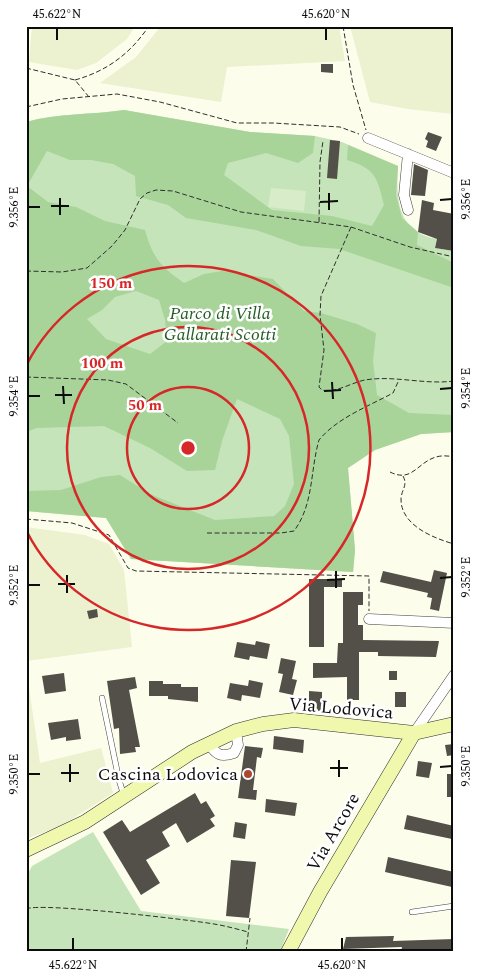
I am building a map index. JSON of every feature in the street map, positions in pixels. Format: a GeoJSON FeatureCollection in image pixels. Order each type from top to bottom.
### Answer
{"type":"FeatureCollection","features":[{"type":"Feature","properties":{"kind":"street"},"geometry":{"type":"LineString","coordinates":[[368,138],[453,169]]}},
{"type":"Feature","properties":{"kind":"street"},"geometry":{"type":"LineString","coordinates":[[408,154],[404,195],[408,210]]}},
{"type":"Feature","properties":{"kind":"street"},"geometry":{"type":"LineString","coordinates":[[369,619],[454,623]]}},
{"type":"Feature","properties":{"kind":"street"},"geometry":{"type":"LineString","coordinates":[[414,733],[454,675]]}},
{"type":"Feature","properties":{"kind":"street","name":"Via Lodovica"},"geometry":{"type":"LineString","coordinates":[[26,850],[63,834],[208,743],[236,731],[263,724],[294,720],[414,733],[454,724]]}},
{"type":"Feature","properties":{"kind":"street"},"geometry":{"type":"LineString","coordinates":[[208,743],[217,755],[226,756],[234,753],[238,745],[236,731]]}},
{"type":"Feature","properties":{"kind":"street","name":"Via Arcore"},"geometry":{"type":"LineString","coordinates":[[288,952],[320,892],[414,733]]}},
{"type":"Feature","properties":{"kind":"lane"},"geometry":{"type":"LineString","coordinates":[[102,698],[124,796]]}},
{"type":"Feature","properties":{"kind":"lane"},"geometry":{"type":"LineString","coordinates":[[412,912],[454,906]]}},
{"type":"Feature","properties":{"kind":"path"},"geometry":{"type":"LineString","coordinates":[[26,32],[27,26]]}},
{"type":"Feature","properties":{"kind":"path"},"geometry":{"type":"LineString","coordinates":[[26,68],[75,80],[107,67],[126,54],[149,26]]}},
{"type":"Feature","properties":{"kind":"path"},"geometry":{"type":"LineString","coordinates":[[343,26],[353,85],[368,138]]}},
{"type":"Feature","properties":{"kind":"path"},"geometry":{"type":"LineString","coordinates":[[75,80],[89,97]]}},
{"type":"Feature","properties":{"kind":"path"},"geometry":{"type":"LineString","coordinates":[[26,107],[62,99],[117,94],[160,102],[237,123],[340,127],[368,138]]}},
{"type":"Feature","properties":{"kind":"path"},"geometry":{"type":"LineString","coordinates":[[319,222],[320,162],[323,141]]}},
{"type":"Feature","properties":{"kind":"path"},"geometry":{"type":"LineString","coordinates":[[26,271],[62,272],[87,268],[112,246],[125,230],[140,199],[146,193],[156,190],[173,191],[241,212],[351,227],[410,247],[454,257]]}},
{"type":"Feature","properties":{"kind":"path"},"geometry":{"type":"LineString","coordinates":[[351,227],[321,296],[320,315],[324,350],[319,387],[322,391],[327,392],[364,380],[380,378],[434,383],[454,381]]}},
{"type":"Feature","properties":{"kind":"path"},"geometry":{"type":"LineString","coordinates":[[26,377],[108,380],[126,384],[178,423]]}},
{"type":"Feature","properties":{"kind":"path"},"geometry":{"type":"LineString","coordinates":[[207,533],[281,533],[294,531],[302,520],[308,506],[319,440],[326,432],[367,406],[393,393],[399,380]]}},
{"type":"Feature","properties":{"kind":"path"},"geometry":{"type":"LineString","coordinates":[[390,472],[404,476],[411,474],[427,460],[437,456],[454,457]]}},
{"type":"Feature","properties":{"kind":"path"},"geometry":{"type":"LineString","coordinates":[[404,476],[405,487],[401,497],[403,507],[412,522],[420,531],[454,544]]}},
{"type":"Feature","properties":{"kind":"path"},"geometry":{"type":"LineString","coordinates":[[26,519],[72,523],[109,535],[128,568],[136,571],[369,576],[369,619]]}},
{"type":"Feature","properties":{"kind":"path"},"geometry":{"type":"LineString","coordinates":[[26,908],[44,906],[214,924],[248,932]]}},
{"type":"Feature","properties":{"kind":"path"},"geometry":{"type":"LineString","coordinates":[[246,952],[250,918]]}},
{"type":"Feature","properties":{"kind":"green space"},"geometry":{"type":"Polygon","coordinates":[[[32,26],[135,26],[127,39],[96,63],[77,70],[29,62],[32,26]]]}},
{"type":"Feature","properties":{"kind":"green space"},"geometry":{"type":"Polygon","coordinates":[[[161,26],[339,26],[345,61],[227,67],[221,102],[100,83],[136,57],[161,26]]]}},
{"type":"Feature","properties":{"kind":"green space"},"geometry":{"type":"Polygon","coordinates":[[[350,26],[454,26],[454,114],[408,109],[370,102],[350,26]]]}},
{"type":"Feature","properties":{"kind":"green space","name":"Parco di Villa Gallarati Scotti"},"geometry":{"type":"Polygon","coordinates":[[[124,110],[250,132],[315,136],[342,142],[398,166],[399,202],[407,222],[424,235],[437,239],[435,248],[454,251],[454,432],[421,434],[375,450],[348,468],[355,550],[353,572],[131,559],[106,518],[26,511],[26,122],[50,117],[124,110]]]}},
{"type":"Feature","properties":{"kind":"green space","name":"Parco di Villa Gallarati Scotti"},"geometry":{"type":"Polygon","coordinates":[[[124,110],[250,132],[315,136],[313,153],[298,163],[266,153],[228,163],[224,175],[272,210],[332,216],[372,226],[384,205],[379,187],[374,175],[370,171],[357,163],[347,160],[348,145],[398,166],[396,195],[402,218],[418,232],[417,245],[454,263],[454,288],[339,249],[301,246],[256,230],[186,218],[168,205],[136,196],[135,176],[113,164],[91,160],[70,160],[47,151],[27,186],[48,202],[76,207],[105,221],[145,230],[158,261],[184,283],[204,274],[222,271],[273,279],[304,311],[321,313],[357,324],[376,333],[373,361],[377,395],[409,413],[454,415],[454,432],[421,434],[375,450],[348,468],[355,550],[353,572],[131,559],[106,518],[26,511],[26,491],[61,490],[101,477],[120,475],[150,494],[215,520],[274,516],[285,506],[294,484],[289,436],[280,419],[237,399],[222,441],[215,470],[187,471],[150,448],[104,426],[37,428],[26,432],[26,122],[50,117],[124,110]],[[136,291],[115,297],[102,310],[87,319],[106,339],[150,354],[167,341],[165,320],[159,300],[136,291]]]}},
{"type":"Feature","properties":{"kind":"green space"},"geometry":{"type":"Polygon","coordinates":[[[271,188],[306,191],[304,211],[268,207],[271,188]]]}},
{"type":"Feature","properties":{"kind":"green space"},"geometry":{"type":"Polygon","coordinates":[[[26,527],[85,535],[109,544],[124,570],[132,647],[26,661],[26,527]]]}},
{"type":"Feature","properties":{"kind":"green space"},"geometry":{"type":"Polygon","coordinates":[[[26,667],[40,763],[101,748],[113,793],[61,826],[26,839],[26,667]]]}},
{"type":"Feature","properties":{"kind":"green space"},"geometry":{"type":"Polygon","coordinates":[[[93,832],[141,911],[289,929],[280,952],[26,952],[26,877],[32,866],[93,832]]]}},
{"type":"Feature","properties":{"kind":"building"},"geometry":{"type":"Polygon","coordinates":[[[321,64],[333,64],[333,73],[321,72],[321,64]]]}},
{"type":"Feature","properties":{"kind":"building"},"geometry":{"type":"Polygon","coordinates":[[[428,132],[442,137],[436,151],[426,147],[428,141],[425,139],[428,132]]]}},
{"type":"Feature","properties":{"kind":"building"},"geometry":{"type":"Polygon","coordinates":[[[330,140],[340,141],[337,179],[327,178],[330,140]]]}},
{"type":"Feature","properties":{"kind":"building"},"geometry":{"type":"Polygon","coordinates":[[[414,164],[428,170],[425,196],[411,195],[414,164]]]}},
{"type":"Feature","properties":{"kind":"building"},"geometry":{"type":"Polygon","coordinates":[[[422,200],[434,203],[433,210],[454,214],[454,251],[435,248],[437,239],[418,232],[422,200]]]}},
{"type":"Feature","properties":{"kind":"building"},"geometry":{"type":"Polygon","coordinates":[[[434,570],[447,573],[439,611],[430,609],[432,598],[427,597],[428,593],[380,582],[383,571],[431,582],[434,570]]]}},
{"type":"Feature","properties":{"kind":"building"},"geometry":{"type":"Polygon","coordinates":[[[309,579],[342,579],[342,587],[324,587],[324,647],[309,647],[309,579]]]}},
{"type":"Feature","properties":{"kind":"building"},"geometry":{"type":"Polygon","coordinates":[[[343,592],[363,592],[363,605],[358,605],[358,625],[363,625],[363,640],[439,641],[436,657],[378,656],[378,652],[359,652],[359,700],[347,700],[347,677],[313,678],[313,663],[337,663],[338,643],[343,643],[343,592]]]}},
{"type":"Feature","properties":{"kind":"building"},"geometry":{"type":"Polygon","coordinates":[[[97,609],[98,617],[89,619],[87,611],[97,609]]]}},
{"type":"Feature","properties":{"kind":"building"},"geometry":{"type":"Polygon","coordinates":[[[256,641],[270,644],[267,659],[250,656],[249,660],[234,657],[237,642],[255,645],[256,641]]]}},
{"type":"Feature","properties":{"kind":"building"},"geometry":{"type":"Polygon","coordinates":[[[281,658],[296,661],[292,679],[297,680],[293,695],[279,692],[283,674],[278,673],[281,658]]]}},
{"type":"Feature","properties":{"kind":"building"},"geometry":{"type":"Polygon","coordinates":[[[389,671],[397,671],[397,680],[389,680],[389,671]]]}},
{"type":"Feature","properties":{"kind":"building"},"geometry":{"type":"Polygon","coordinates":[[[64,673],[66,691],[45,694],[42,676],[64,673]]]}},
{"type":"Feature","properties":{"kind":"building"},"geometry":{"type":"Polygon","coordinates":[[[135,677],[137,688],[129,690],[140,747],[135,747],[136,752],[120,754],[119,728],[114,729],[107,681],[135,677]]]}},
{"type":"Feature","properties":{"kind":"building"},"geometry":{"type":"Polygon","coordinates":[[[249,680],[263,683],[260,698],[242,695],[241,701],[227,698],[230,683],[248,686],[249,680]]]}},
{"type":"Feature","properties":{"kind":"building"},"geometry":{"type":"Polygon","coordinates":[[[149,681],[163,681],[163,684],[181,684],[181,687],[198,687],[198,702],[168,699],[168,696],[149,696],[149,681]]]}},
{"type":"Feature","properties":{"kind":"building"},"geometry":{"type":"Polygon","coordinates":[[[309,691],[322,692],[322,711],[309,711],[309,691]]]}},
{"type":"Feature","properties":{"kind":"building"},"geometry":{"type":"Polygon","coordinates":[[[395,692],[406,692],[406,707],[395,707],[395,692]]]}},
{"type":"Feature","properties":{"kind":"building"},"geometry":{"type":"Polygon","coordinates":[[[78,719],[81,739],[66,741],[66,737],[51,740],[48,723],[78,719]]]}},
{"type":"Feature","properties":{"kind":"building"},"geometry":{"type":"Polygon","coordinates":[[[274,736],[304,740],[303,753],[273,749],[274,736]]]}},
{"type":"Feature","properties":{"kind":"building"},"geometry":{"type":"Polygon","coordinates":[[[454,744],[454,755],[447,756],[445,745],[454,744]]]}},
{"type":"Feature","properties":{"kind":"building","name":"Cascina Lodovica"},"geometry":{"type":"Polygon","coordinates":[[[245,746],[263,748],[261,758],[257,757],[253,790],[257,790],[256,800],[238,798],[245,746]]]}},
{"type":"Feature","properties":{"kind":"building"},"geometry":{"type":"Polygon","coordinates":[[[418,761],[432,763],[429,778],[416,776],[418,761]]]}},
{"type":"Feature","properties":{"kind":"building"},"geometry":{"type":"Polygon","coordinates":[[[447,774],[454,774],[454,797],[447,797],[447,774]]]}},
{"type":"Feature","properties":{"kind":"building"},"geometry":{"type":"Polygon","coordinates":[[[195,793],[201,804],[206,801],[215,816],[210,819],[215,826],[187,843],[176,823],[162,832],[170,846],[146,860],[160,883],[141,895],[103,832],[122,820],[130,832],[195,793]]]}},
{"type":"Feature","properties":{"kind":"building"},"geometry":{"type":"Polygon","coordinates":[[[266,799],[297,803],[295,816],[265,812],[266,799]]]}},
{"type":"Feature","properties":{"kind":"building"},"geometry":{"type":"Polygon","coordinates":[[[407,815],[454,826],[452,839],[404,829],[407,815]]]}},
{"type":"Feature","properties":{"kind":"building"},"geometry":{"type":"Polygon","coordinates":[[[235,822],[247,824],[245,839],[233,837],[235,822]]]}},
{"type":"Feature","properties":{"kind":"building"},"geometry":{"type":"Polygon","coordinates":[[[388,857],[454,872],[452,887],[385,872],[388,857]]]}},
{"type":"Feature","properties":{"kind":"building"},"geometry":{"type":"Polygon","coordinates":[[[231,860],[256,862],[249,918],[226,916],[231,860]]]}},
{"type":"Feature","properties":{"kind":"building"},"geometry":{"type":"Polygon","coordinates":[[[394,936],[393,941],[454,939],[454,950],[401,952],[402,947],[343,949],[346,937],[394,936]]]}},
{"type":"Feature","properties":{"kind":"place","name":"Cascina Lodovica"},"geometry":{"type":"Point","coordinates":[248,774]}}]}
